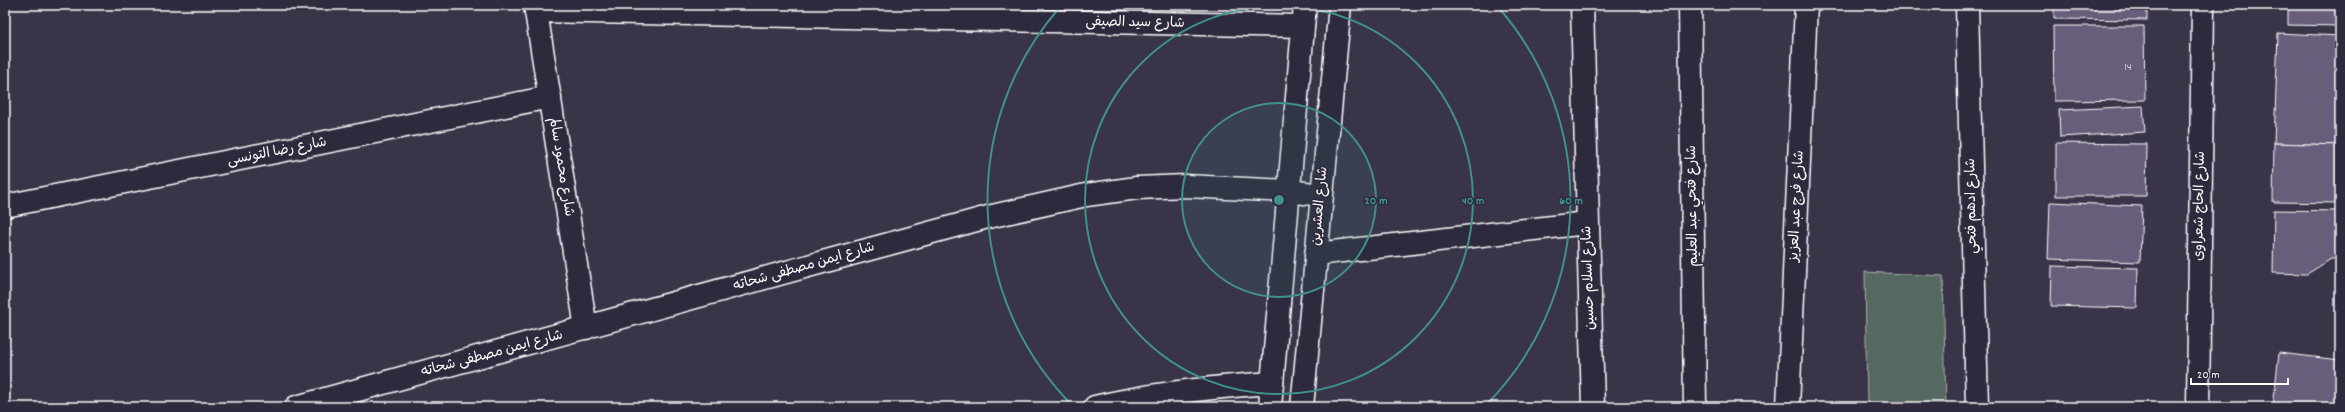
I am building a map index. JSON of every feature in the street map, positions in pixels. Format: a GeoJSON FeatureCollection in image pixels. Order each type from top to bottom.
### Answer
{"type":"FeatureCollection","features":[{"type":"Feature","properties":{"kind":"street","name":"شارع العشرين"},"geometry":{"type":"LineString","coordinates":[[1302,407],[1340,5]]}},
{"type":"Feature","properties":{"kind":"street","name":"شارع اسلام حسين"},"geometry":{"type":"LineString","coordinates":[[1582,5],[1593,407]]}},
{"type":"Feature","properties":{"kind":"street","name":"شارع فتحي عبد العليم"},"geometry":{"type":"LineString","coordinates":[[1690,5],[1695,407]]}},
{"type":"Feature","properties":{"kind":"street","name":"شارع فرج عبد العزيز"},"geometry":{"type":"LineString","coordinates":[[1788,407],[1806,5]]}},
{"type":"Feature","properties":{"kind":"street","name":"شارع ادهم فتحي"},"geometry":{"type":"LineString","coordinates":[[1967,5],[1977,407]]}},
{"type":"Feature","properties":{"kind":"street","name":"شارع الحاج شعراوى"},"geometry":{"type":"LineString","coordinates":[[2198,407],[2203,5]]}},
{"type":"Feature","properties":{"kind":"street","name":"شارع سيد الصيفى"},"geometry":{"type":"LineString","coordinates":[[535,8],[1304,16]]}},
{"type":"Feature","properties":{"kind":"street","name":"شارع محمود سالم"},"geometry":{"type":"LineString","coordinates":[[535,8],[586,328]]}},
{"type":"Feature","properties":{"kind":"street"},"geometry":{"type":"LineString","coordinates":[[1270,407],[1304,16]]}},
{"type":"Feature","properties":{"kind":"street","name":"شارع رضا التونسى"},"geometry":{"type":"LineString","coordinates":[[5,206],[550,97]]}},
{"type":"Feature","properties":{"kind":"street","name":"شارع ايمن مصطفى شحاته"},"geometry":{"type":"LineString","coordinates":[[296,407],[951,227],[1086,195],[1137,188],[1186,186],[1288,191],[1321,195]]}},
{"type":"Feature","properties":{"kind":"street"},"geometry":{"type":"LineString","coordinates":[[1316,254],[1587,223]]}},
{"type":"Feature","properties":{"kind":"street"},"geometry":{"type":"LineString","coordinates":[[1095,407],[1135,398],[1201,388],[1272,383]]}},
{"type":"Feature","properties":{"kind":"green space"},"geometry":{"type":"Polygon","coordinates":[[[1865,272],[1943,276],[1946,407],[1867,407],[1865,272]]]}},
{"type":"Feature","properties":{"kind":"building"},"geometry":{"type":"Polygon","coordinates":[[[2054,5],[2147,5],[2147,20],[2054,19],[2054,5]]]}},
{"type":"Feature","properties":{"kind":"building"},"geometry":{"type":"Polygon","coordinates":[[[2288,5],[2340,5],[2340,26],[2288,25],[2288,5]]]}},
{"type":"Feature","properties":{"kind":"building"},"geometry":{"type":"Polygon","coordinates":[[[2053,26],[2144,26],[2145,100],[2054,101],[2053,26]]]}},
{"type":"Feature","properties":{"kind":"building"},"geometry":{"type":"Polygon","coordinates":[[[2278,33],[2340,36],[2340,145],[2274,143],[2278,33]]]}},
{"type":"Feature","properties":{"kind":"building"},"geometry":{"type":"Polygon","coordinates":[[[2143,106],[2145,132],[2060,137],[2059,110],[2143,106]]]}},
{"type":"Feature","properties":{"kind":"building"},"geometry":{"type":"Polygon","coordinates":[[[2056,143],[2147,144],[2146,196],[2056,196],[2056,143]]]}},
{"type":"Feature","properties":{"kind":"building"},"geometry":{"type":"Polygon","coordinates":[[[2274,143],[2340,145],[2340,203],[2273,202],[2274,143]]]}},
{"type":"Feature","properties":{"kind":"building"},"geometry":{"type":"Polygon","coordinates":[[[2050,202],[2142,206],[2140,262],[2048,259],[2050,202]]]}},
{"type":"Feature","properties":{"kind":"building"},"geometry":{"type":"Polygon","coordinates":[[[2274,210],[2340,211],[2340,259],[2331,259],[2307,274],[2273,273],[2274,210]]]}},
{"type":"Feature","properties":{"kind":"building"},"geometry":{"type":"Polygon","coordinates":[[[2052,266],[2138,268],[2137,308],[2051,306],[2052,266]]]}},
{"type":"Feature","properties":{"kind":"building"},"geometry":{"type":"Polygon","coordinates":[[[2279,353],[2340,360],[2340,407],[2273,407],[2279,353]]]}}]}
